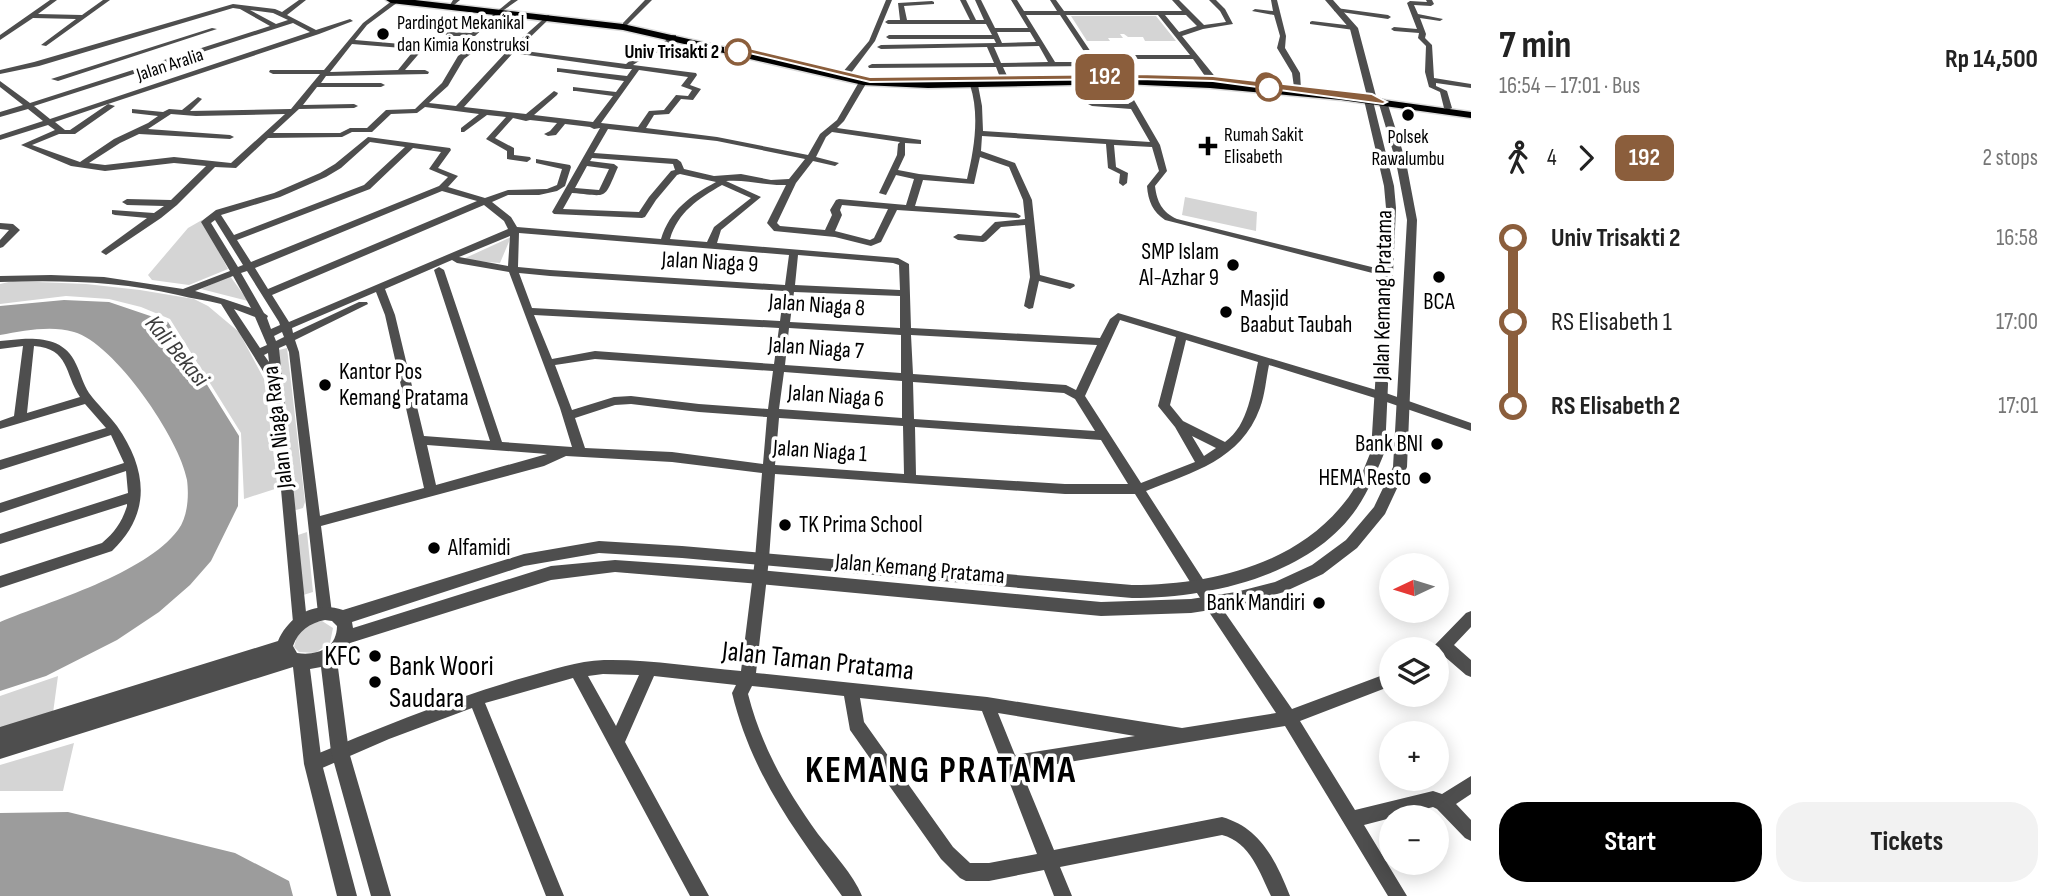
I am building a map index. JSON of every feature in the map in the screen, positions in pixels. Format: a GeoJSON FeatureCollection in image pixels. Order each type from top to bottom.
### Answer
{"type":"FeatureCollection","features":[{"type":"Feature","properties":{"kind":"main road"},"geometry":{"type":"LineString","coordinates":[[391,0],[625,24],[845,75],[899,81],[1214,81],[1298,87],[1375,102]]}},
{"type":"Feature","properties":{"kind":"main road"},"geometry":{"type":"LineString","coordinates":[[412,0],[454,2],[674,36],[729,48]]}},
{"type":"Feature","properties":{"kind":"main road"},"geometry":{"type":"LineString","coordinates":[[749,53],[834,77],[901,85],[1111,80]]}},
{"type":"Feature","properties":{"kind":"main road"},"geometry":{"type":"LineString","coordinates":[[1214,81],[1375,102],[1448,108],[1471,113]]}},
{"type":"Feature","properties":{"kind":"main road"},"geometry":{"type":"LineString","coordinates":[[1416,105],[1471,113]]}},
{"type":"Feature","properties":{"kind":"street"},"geometry":{"type":"LineString","coordinates":[[2,36],[54,0]]}},
{"type":"Feature","properties":{"kind":"street"},"geometry":{"type":"LineString","coordinates":[[44,46],[107,0]]}},
{"type":"Feature","properties":{"kind":"street"},"geometry":{"type":"LineString","coordinates":[[275,11],[291,0]]}},
{"type":"Feature","properties":{"kind":"street"},"geometry":{"type":"LineString","coordinates":[[284,14],[303,0]]}},
{"type":"Feature","properties":{"kind":"street"},"geometry":{"type":"LineString","coordinates":[[124,97],[72,132],[60,131],[25,145],[64,161],[105,168],[178,160],[233,166],[269,136],[295,109],[367,20],[397,0]]}},
{"type":"Feature","properties":{"kind":"street"},"geometry":{"type":"LineString","coordinates":[[448,34],[473,34],[515,0]]}},
{"type":"Feature","properties":{"kind":"street"},"geometry":{"type":"LineString","coordinates":[[625,24],[649,0]]}},
{"type":"Feature","properties":{"kind":"street"},"geometry":{"type":"LineString","coordinates":[[845,75],[872,41],[889,0]]}},
{"type":"Feature","properties":{"kind":"street"},"geometry":{"type":"LineString","coordinates":[[963,0],[974,22]]}},
{"type":"Feature","properties":{"kind":"street"},"geometry":{"type":"LineString","coordinates":[[978,0],[996,37]]}},
{"type":"Feature","properties":{"kind":"street"},"geometry":{"type":"LineString","coordinates":[[1014,0],[1053,64]]}},
{"type":"Feature","properties":{"kind":"street"},"geometry":{"type":"LineString","coordinates":[[1053,0],[1093,60],[1133,107],[1156,145],[1163,171],[1151,186],[1152,197],[1157,209],[1168,219],[1388,274]]}},
{"type":"Feature","properties":{"kind":"street"},"geometry":{"type":"LineString","coordinates":[[1177,35],[1202,27],[1230,24],[1223,10],[1212,0]]}},
{"type":"Feature","properties":{"kind":"street"},"geometry":{"type":"LineString","coordinates":[[1329,0],[1354,28],[1375,102]]}},
{"type":"Feature","properties":{"kind":"street"},"geometry":{"type":"LineString","coordinates":[[1429,0],[1431,4],[1410,3],[1417,16],[1421,38],[1429,45],[1433,88],[1443,91],[1448,108]]}},
{"type":"Feature","properties":{"kind":"street"},"geometry":{"type":"LineString","coordinates":[[904,22],[900,4],[932,2],[940,22]]}},
{"type":"Feature","properties":{"kind":"street"},"geometry":{"type":"LineString","coordinates":[[1093,4],[1177,2],[1202,27]]}},
{"type":"Feature","properties":{"kind":"street"},"geometry":{"type":"LineString","coordinates":[[1276,13],[1257,7],[1275,2],[1283,36],[1281,48],[1296,74],[1298,87]]}},
{"type":"Feature","properties":{"kind":"street"},"geometry":{"type":"LineString","coordinates":[[236,5],[277,27]]}},
{"type":"Feature","properties":{"kind":"street"},"geometry":{"type":"LineString","coordinates":[[0,70],[51,60],[236,5],[284,14],[317,33]]}},
{"type":"Feature","properties":{"kind":"street"},"geometry":{"type":"LineString","coordinates":[[1136,5],[1143,13]]}},
{"type":"Feature","properties":{"kind":"street"},"geometry":{"type":"LineString","coordinates":[[249,12],[264,9]]}},
{"type":"Feature","properties":{"kind":"street"},"geometry":{"type":"LineString","coordinates":[[1336,10],[1388,17]]}},
{"type":"Feature","properties":{"kind":"street"},"geometry":{"type":"LineString","coordinates":[[1021,13],[1188,13]]}},
{"type":"Feature","properties":{"kind":"street"},"geometry":{"type":"LineString","coordinates":[[1160,13],[1214,81]]}},
{"type":"Feature","properties":{"kind":"street"},"geometry":{"type":"LineString","coordinates":[[32,16],[82,17]]}},
{"type":"Feature","properties":{"kind":"street"},"geometry":{"type":"LineString","coordinates":[[1417,16],[1440,19]]}},
{"type":"Feature","properties":{"kind":"street"},"geometry":{"type":"LineString","coordinates":[[458,109],[548,17]]}},
{"type":"Feature","properties":{"kind":"street"},"geometry":{"type":"LineString","coordinates":[[190,18],[236,40]]}},
{"type":"Feature","properties":{"kind":"street","name":"Jalan Aralia"},"geometry":{"type":"LineString","coordinates":[[0,115],[292,21]]}},
{"type":"Feature","properties":{"kind":"street","name":"Jalan Aralia"},"geometry":{"type":"LineString","coordinates":[[0,138],[350,21]]}},
{"type":"Feature","properties":{"kind":"street"},"geometry":{"type":"LineString","coordinates":[[888,22],[989,22]]}},
{"type":"Feature","properties":{"kind":"street"},"geometry":{"type":"LineString","coordinates":[[1270,22],[1281,23]]}},
{"type":"Feature","properties":{"kind":"street"},"geometry":{"type":"LineString","coordinates":[[1312,23],[1354,28]]}},
{"type":"Feature","properties":{"kind":"street"},"geometry":{"type":"LineString","coordinates":[[55,79],[214,29]]}},
{"type":"Feature","properties":{"kind":"street"},"geometry":{"type":"LineString","coordinates":[[1394,29],[1421,31]]}},
{"type":"Feature","properties":{"kind":"street"},"geometry":{"type":"LineString","coordinates":[[990,46],[996,37],[1032,30]]}},
{"type":"Feature","properties":{"kind":"street"},"geometry":{"type":"LineString","coordinates":[[626,66],[644,54],[657,51],[674,36]]}},
{"type":"Feature","properties":{"kind":"street"},"geometry":{"type":"LineString","coordinates":[[889,37],[996,37],[1041,44]]}},
{"type":"Feature","properties":{"kind":"street"},"geometry":{"type":"LineString","coordinates":[[350,42],[445,50]]}},
{"type":"Feature","properties":{"kind":"street"},"geometry":{"type":"LineString","coordinates":[[881,47],[990,46]]}},
{"type":"Feature","properties":{"kind":"street"},"geometry":{"type":"LineString","coordinates":[[990,46],[1004,80]]}},
{"type":"Feature","properties":{"kind":"street"},"geometry":{"type":"LineString","coordinates":[[401,70],[420,48]]}},
{"type":"Feature","properties":{"kind":"street"},"geometry":{"type":"LineString","coordinates":[[269,136],[343,135],[350,130],[369,130],[388,112],[416,112],[445,84],[461,58],[474,48],[514,49],[636,69],[691,74],[693,76],[685,86],[697,89],[690,98],[678,98],[666,111],[652,113],[640,131]]}},
{"type":"Feature","properties":{"kind":"street"},"geometry":{"type":"LineString","coordinates":[[872,66],[1053,64],[1195,57]]}},
{"type":"Feature","properties":{"kind":"street"},"geometry":{"type":"LineString","coordinates":[[0,70],[51,60]]}},
{"type":"Feature","properties":{"kind":"street"},"geometry":{"type":"LineString","coordinates":[[36,64],[76,92]]}},
{"type":"Feature","properties":{"kind":"street"},"geometry":{"type":"LineString","coordinates":[[216,75],[224,64]]}},
{"type":"Feature","properties":{"kind":"street"},"geometry":{"type":"LineString","coordinates":[[636,69],[617,94],[557,212],[641,216],[674,173],[680,171],[714,179],[741,177],[771,183],[792,182]]}},
{"type":"Feature","properties":{"kind":"street"},"geometry":{"type":"LineString","coordinates":[[560,71],[629,79]]}},
{"type":"Feature","properties":{"kind":"street"},"geometry":{"type":"LineString","coordinates":[[273,72],[425,72]]}},
{"type":"Feature","properties":{"kind":"street"},"geometry":{"type":"LineString","coordinates":[[1431,80],[1471,86]]}},
{"type":"Feature","properties":{"kind":"street"},"geometry":{"type":"LineString","coordinates":[[863,82],[832,130],[823,136],[811,158],[792,182],[772,223],[773,226],[845,236],[862,243],[877,242],[893,208]]}},
{"type":"Feature","properties":{"kind":"street"},"geometry":{"type":"LineString","coordinates":[[0,83],[60,131]]}},
{"type":"Feature","properties":{"kind":"street"},"geometry":{"type":"LineString","coordinates":[[317,85],[381,85]]}},
{"type":"Feature","properties":{"kind":"street"},"geometry":{"type":"LineString","coordinates":[[892,171],[919,177],[971,182],[979,102],[974,85]]}},
{"type":"Feature","properties":{"kind":"street"},"geometry":{"type":"LineString","coordinates":[[576,89],[617,94]]}},
{"type":"Feature","properties":{"kind":"street"},"geometry":{"type":"LineString","coordinates":[[0,95],[12,91]]}},
{"type":"Feature","properties":{"kind":"street"},"geometry":{"type":"LineString","coordinates":[[526,119],[554,93]]}},
{"type":"Feature","properties":{"kind":"street"},"geometry":{"type":"LineString","coordinates":[[184,113],[198,99]]}},
{"type":"Feature","properties":{"kind":"street","name":"Jalan Kemang Pratama"},"geometry":{"type":"LineString","coordinates":[[333,615],[524,560],[599,547],[1113,590],[1201,587],[1301,551],[1336,526],[1358,498],[1370,476],[1378,451],[1391,215],[1390,186],[1376,131],[1375,102]]}},
{"type":"Feature","properties":{"kind":"street","name":"Jalan Kemang Pratama"},"geometry":{"type":"LineString","coordinates":[[344,638],[551,573],[615,566],[1101,609],[1151,610],[1212,605],[1283,586],[1315,571],[1348,550],[1374,520],[1392,490],[1400,467],[1412,220],[1393,134],[1375,102]]}},
{"type":"Feature","properties":{"kind":"street"},"geometry":{"type":"LineString","coordinates":[[1092,104],[1133,107]]}},
{"type":"Feature","properties":{"kind":"street"},"geometry":{"type":"LineString","coordinates":[[424,105],[728,141],[835,163]]}},
{"type":"Feature","properties":{"kind":"street"},"geometry":{"type":"LineString","coordinates":[[81,165],[95,154],[173,110],[184,113],[354,106]]}},
{"type":"Feature","properties":{"kind":"street"},"geometry":{"type":"LineString","coordinates":[[135,111],[163,114]]}},
{"type":"Feature","properties":{"kind":"street"},"geometry":{"type":"LineString","coordinates":[[464,130],[483,114]]}},
{"type":"Feature","properties":{"kind":"street"},"geometry":{"type":"LineString","coordinates":[[490,140],[510,117]]}},
{"type":"Feature","properties":{"kind":"street"},"geometry":{"type":"LineString","coordinates":[[548,134],[553,133],[561,123]]}},
{"type":"Feature","properties":{"kind":"street"},"geometry":{"type":"LineString","coordinates":[[832,130],[918,142]]}},
{"type":"Feature","properties":{"kind":"street"},"geometry":{"type":"LineString","coordinates":[[137,131],[230,137]]}},
{"type":"Feature","properties":{"kind":"street"},"geometry":{"type":"LineString","coordinates":[[1376,131],[1393,134]]}},
{"type":"Feature","properties":{"kind":"street"},"geometry":{"type":"LineString","coordinates":[[978,133],[1156,145]]}},
{"type":"Feature","properties":{"kind":"street"},"geometry":{"type":"LineString","coordinates":[[480,142],[485,138],[511,149],[510,157],[527,159]]}},
{"type":"Feature","properties":{"kind":"street"},"geometry":{"type":"LineString","coordinates":[[182,293],[442,188],[454,176],[433,169],[447,152],[445,149],[367,139],[334,169],[323,175],[277,195],[216,214]]}},
{"type":"Feature","properties":{"kind":"street"},"geometry":{"type":"LineString","coordinates":[[1110,142],[1112,168],[1125,173],[1123,183]]}},
{"type":"Feature","properties":{"kind":"street"},"geometry":{"type":"LineString","coordinates":[[883,193],[901,155],[902,144]]}},
{"type":"Feature","properties":{"kind":"street"},"geometry":{"type":"LineString","coordinates":[[232,239],[367,187],[410,146]]}},
{"type":"Feature","properties":{"kind":"street"},"geometry":{"type":"LineString","coordinates":[[178,160],[183,155],[183,150]]}},
{"type":"Feature","properties":{"kind":"street"},"geometry":{"type":"LineString","coordinates":[[975,152],[1012,165],[1028,201],[1035,276],[1029,306]]}},
{"type":"Feature","properties":{"kind":"street"},"geometry":{"type":"LineString","coordinates":[[586,159],[677,162],[680,171]]}},
{"type":"Feature","properties":{"kind":"street"},"geometry":{"type":"LineString","coordinates":[[569,190],[602,193],[614,167],[586,159]]}},
{"type":"Feature","properties":{"kind":"street"},"geometry":{"type":"LineString","coordinates":[[1383,159],[1401,162]]}},
{"type":"Feature","properties":{"kind":"street"},"geometry":{"type":"LineString","coordinates":[[267,293],[508,192],[540,192],[561,186],[567,167],[539,161]]}},
{"type":"Feature","properties":{"kind":"street"},"geometry":{"type":"LineString","coordinates":[[106,252],[174,203],[212,165]]}},
{"type":"Feature","properties":{"kind":"street"},"geometry":{"type":"LineString","coordinates":[[911,208],[919,177]]}},
{"type":"Feature","properties":{"kind":"street"},"geometry":{"type":"LineString","coordinates":[[665,237],[669,223],[676,214],[721,181],[757,197],[721,225],[712,240]]}},
{"type":"Feature","properties":{"kind":"street"},"geometry":{"type":"LineString","coordinates":[[442,188],[476,196],[508,219],[517,232],[513,270],[580,453]]}},
{"type":"Feature","properties":{"kind":"street"},"geometry":{"type":"LineString","coordinates":[[127,202],[174,203]]}},
{"type":"Feature","properties":{"kind":"street"},"geometry":{"type":"LineString","coordinates":[[829,233],[839,202],[1030,220]]}},
{"type":"Feature","properties":{"kind":"street"},"geometry":{"type":"LineString","coordinates":[[115,212],[158,216]]}},
{"type":"Feature","properties":{"kind":"street","name":"Jalan Niaga Raya"},"geometry":{"type":"LineString","coordinates":[[300,622],[273,347],[261,316],[206,222],[216,214],[287,329],[314,523],[333,615]]}},
{"type":"Feature","properties":{"kind":"street"},"geometry":{"type":"LineString","coordinates":[[1391,215],[1412,220]]}},
{"type":"Feature","properties":{"kind":"street"},"geometry":{"type":"LineString","coordinates":[[958,237],[983,239],[998,224],[1030,220]]}},
{"type":"Feature","properties":{"kind":"street"},"geometry":{"type":"LineString","coordinates":[[0,226],[10,226],[15,230],[0,245]]}},
{"type":"Feature","properties":{"kind":"street"},"geometry":{"type":"LineString","coordinates":[[269,334],[439,270],[517,232]]}},
{"type":"Feature","properties":{"kind":"street"},"geometry":{"type":"LineString","coordinates":[[382,291],[517,232],[712,240],[794,252],[895,260],[904,264],[908,332],[910,479]]}},
{"type":"Feature","properties":{"kind":"street"},"geometry":{"type":"LineString","coordinates":[[1390,238],[1411,243]]}},
{"type":"Feature","properties":{"kind":"street"},"geometry":{"type":"LineString","coordinates":[[794,252],[773,412],[762,559],[748,679],[740,693],[749,734],[762,762],[792,810],[853,896]]}},
{"type":"Feature","properties":{"kind":"street","name":"Jalan Niaga 9"},"geometry":{"type":"LineString","coordinates":[[457,260],[513,270],[789,286],[856,293],[905,293]]}},
{"type":"Feature","properties":{"kind":"street"},"geometry":{"type":"LineString","coordinates":[[439,270],[497,445]]}},
{"type":"Feature","properties":{"kind":"street"},"geometry":{"type":"LineString","coordinates":[[1035,276],[1070,286]]}},
{"type":"Feature","properties":{"kind":"street"},"geometry":{"type":"LineString","coordinates":[[0,279],[84,280],[182,293],[225,303],[287,329]]}},
{"type":"Feature","properties":{"kind":"street"},"geometry":{"type":"LineString","coordinates":[[382,291],[431,490]]}},
{"type":"Feature","properties":{"kind":"street"},"geometry":{"type":"LineString","coordinates":[[225,303],[275,379]]}},
{"type":"Feature","properties":{"kind":"street","name":"Jalan Niaga 8"},"geometry":{"type":"LineString","coordinates":[[528,311],[1103,342]]}},
{"type":"Feature","properties":{"kind":"street"},"geometry":{"type":"LineString","coordinates":[[1398,896],[1289,718],[1212,605],[1080,396],[1114,321],[1471,427]]}},
{"type":"Feature","properties":{"kind":"street"},"geometry":{"type":"LineString","coordinates":[[259,353],[273,347],[287,329]]}},
{"type":"Feature","properties":{"kind":"street"},"geometry":{"type":"LineString","coordinates":[[1180,339],[1164,406],[1202,464]]}},
{"type":"Feature","properties":{"kind":"street"},"geometry":{"type":"LineString","coordinates":[[0,345],[29,342],[47,345],[65,354],[78,387],[114,430],[136,478],[134,510],[121,535],[107,547],[0,582]]}},
{"type":"Feature","properties":{"kind":"street"},"geometry":{"type":"LineString","coordinates":[[19,420],[29,342]]}},
{"type":"Feature","properties":{"kind":"street","name":"Jalan Niaga 7"},"geometry":{"type":"LineString","coordinates":[[548,363],[603,355],[1066,389],[1080,396]]}},
{"type":"Feature","properties":{"kind":"street","name":"Jalan Niaga 1"},"geometry":{"type":"LineString","coordinates":[[314,523],[544,461],[565,451],[672,457],[768,469],[910,479],[1065,489],[1138,489],[1202,464],[1227,448],[1247,425],[1254,408],[1264,365]]}},
{"type":"Feature","properties":{"kind":"street"},"geometry":{"type":"LineString","coordinates":[[0,425],[87,399]]}},
{"type":"Feature","properties":{"kind":"street","name":"Jalan Niaga 6"},"geometry":{"type":"LineString","coordinates":[[567,416],[622,400],[1103,436]]}},
{"type":"Feature","properties":{"kind":"street"},"geometry":{"type":"LineString","coordinates":[[1403,408],[1471,436]]}},
{"type":"Feature","properties":{"kind":"street"},"geometry":{"type":"LineString","coordinates":[[1178,424],[1227,448]]}},
{"type":"Feature","properties":{"kind":"street"},"geometry":{"type":"LineString","coordinates":[[0,465],[114,430]]}},
{"type":"Feature","properties":{"kind":"street"},"geometry":{"type":"LineString","coordinates":[[419,440],[565,451]]}},
{"type":"Feature","properties":{"kind":"street"},"geometry":{"type":"LineString","coordinates":[[0,508],[131,465]]}},
{"type":"Feature","properties":{"kind":"street"},"geometry":{"type":"LineString","coordinates":[[0,539],[136,496]]}},
{"type":"Feature","properties":{"kind":"street"},"geometry":{"type":"LineString","coordinates":[[0,736],[292,656],[314,663],[328,657],[344,638],[346,631],[333,615],[312,615],[292,629],[292,656],[313,764],[347,896]]}},
{"type":"Feature","properties":{"kind":"street"},"geometry":{"type":"LineString","coordinates":[[1449,640],[1471,617]]}},
{"type":"Feature","properties":{"kind":"street"},"geometry":{"type":"LineString","coordinates":[[0,750],[292,656]]}},
{"type":"Feature","properties":{"kind":"street"},"geometry":{"type":"LineString","coordinates":[[1449,656],[1471,670]]}},
{"type":"Feature","properties":{"kind":"street"},"geometry":{"type":"LineString","coordinates":[[328,657],[340,752],[381,896]]}},
{"type":"Feature","properties":{"kind":"street","name":"Jalan Taman Pratama"},"geometry":{"type":"LineString","coordinates":[[313,764],[476,699],[577,670],[603,667],[649,669],[987,704],[1184,736]]}},
{"type":"Feature","properties":{"kind":"street"},"geometry":{"type":"LineString","coordinates":[[617,742],[649,669]]}},
{"type":"Feature","properties":{"kind":"street"},"geometry":{"type":"LineString","coordinates":[[577,670],[700,896]]}},
{"type":"Feature","properties":{"kind":"street"},"geometry":{"type":"LineString","coordinates":[[1011,764],[1289,718],[1379,684]]}},
{"type":"Feature","properties":{"kind":"street"},"geometry":{"type":"LineString","coordinates":[[851,690],[856,724],[882,765],[959,867],[974,874],[1215,826],[1233,828],[1250,839],[1281,896]]}},
{"type":"Feature","properties":{"kind":"street"},"geometry":{"type":"LineString","coordinates":[[476,699],[555,896]]}},
{"type":"Feature","properties":{"kind":"street"},"geometry":{"type":"LineString","coordinates":[[987,704],[1063,896]]}},
{"type":"Feature","properties":{"kind":"street"},"geometry":{"type":"LineString","coordinates":[[1443,803],[1471,785]]}},
{"type":"Feature","properties":{"kind":"street"},"geometry":{"type":"LineString","coordinates":[[1350,820],[1433,799],[1443,803],[1471,832]]}},
{"type":"Feature","properties":{"kind":"shaded area"},"geometry":{"type":"Polygon","coordinates":[[[1071,16],[1156,16],[1176,41],[1145,41],[1143,37],[1120,34],[1123,38],[1087,41],[1071,16]]]}},
{"type":"Feature","properties":{"kind":"shaded area"},"geometry":{"type":"Polygon","coordinates":[[[1185,197],[1257,212],[1256,231],[1182,215],[1185,197]]]}},
{"type":"Feature","properties":{"kind":"shaded area"},"geometry":{"type":"Polygon","coordinates":[[[202,220],[228,269],[189,285],[152,280],[148,275],[188,228],[202,220]]]}},
{"type":"Feature","properties":{"kind":"shaded area"},"geometry":{"type":"Polygon","coordinates":[[[511,237],[500,263],[461,260],[511,237]]]}},
{"type":"Feature","properties":{"kind":"shaded area"},"geometry":{"type":"Polygon","coordinates":[[[230,276],[248,301],[201,289],[230,276]]]}},
{"type":"Feature","properties":{"kind":"shaded area"},"geometry":{"type":"Polygon","coordinates":[[[13,281],[86,284],[140,290],[194,299],[208,306],[239,332],[264,379],[278,488],[244,499],[241,433],[170,319],[141,307],[109,299],[66,296],[0,304],[0,284],[13,281]]]}},
{"type":"Feature","properties":{"kind":"shaded area"},"geometry":{"type":"Polygon","coordinates":[[[287,348],[305,502],[303,508],[296,510],[290,507],[279,350],[287,348]]]}},
{"type":"Feature","properties":{"kind":"shaded area"},"geometry":{"type":"Polygon","coordinates":[[[307,532],[313,592],[300,596],[295,536],[307,532]]]}},
{"type":"Feature","properties":{"kind":"shaded area"},"geometry":{"type":"Polygon","coordinates":[[[322,621],[333,628],[330,643],[315,653],[299,652],[294,647],[298,632],[313,622],[322,621]]]}},
{"type":"Feature","properties":{"kind":"shaded area"},"geometry":{"type":"Polygon","coordinates":[[[58,676],[53,713],[0,729],[0,696],[58,676]]]}},
{"type":"Feature","properties":{"kind":"shaded area"},"geometry":{"type":"Polygon","coordinates":[[[74,743],[63,791],[0,791],[0,765],[74,743]]]}},
{"type":"Feature","properties":{"kind":"water","name":"Kali Bekasi"},"geometry":{"type":"Polygon","coordinates":[[[64,300],[109,302],[168,322],[239,436],[238,506],[211,561],[190,585],[159,612],[117,640],[46,676],[0,691],[0,622],[95,585],[143,560],[163,546],[178,530],[187,506],[187,480],[172,441],[143,395],[108,354],[90,340],[65,330],[37,329],[0,335],[0,306],[64,300]]]}},
{"type":"Feature","properties":{"kind":"water"},"geometry":{"type":"Polygon","coordinates":[[[68,812],[235,853],[289,881],[293,896],[0,896],[0,813],[68,812]]]}},
{"type":"Feature","properties":{"kind":"bus line","name":"192"},"geometry":{"type":"LineString","coordinates":[[738,52],[727,49],[732,47],[870,80],[1138,77],[1238,80],[1333,91],[1372,97],[1383,102],[1269,88]]}},
{"type":"Feature","properties":{"kind":"place","name":"Pardingot Mekanikal dan Kimia Konstruksi"},"geometry":{"type":"Point","coordinates":[383,34]}},
{"type":"Feature","properties":{"kind":"place","name":"Univ Trisakti 2"},"geometry":{"type":"Point","coordinates":[738,52]}},
{"type":"Feature","properties":{"kind":"place","name":"Polsek Rawalumbu"},"geometry":{"type":"Point","coordinates":[1408,115]}},
{"type":"Feature","properties":{"kind":"place","name":"Rumah Sakit Elisabeth"},"geometry":{"type":"Point","coordinates":[1208,146]}},
{"type":"Feature","properties":{"kind":"place","name":"SMP Islam Al-Azhar 9"},"geometry":{"type":"Point","coordinates":[1233,265]}},
{"type":"Feature","properties":{"kind":"place","name":"BCA"},"geometry":{"type":"Point","coordinates":[1439,277]}},
{"type":"Feature","properties":{"kind":"place","name":"Masjid Baabut Taubah"},"geometry":{"type":"Point","coordinates":[1226,312]}},
{"type":"Feature","properties":{"kind":"place","name":"Kantor Pos Kemang Pratama"},"geometry":{"type":"Point","coordinates":[325,385]}},
{"type":"Feature","properties":{"kind":"place","name":"Bank BNI"},"geometry":{"type":"Point","coordinates":[1437,444]}},
{"type":"Feature","properties":{"kind":"place","name":"HEMA Resto"},"geometry":{"type":"Point","coordinates":[1425,478]}},
{"type":"Feature","properties":{"kind":"place","name":"TK Prima School"},"geometry":{"type":"Point","coordinates":[785,525]}},
{"type":"Feature","properties":{"kind":"place","name":"Alfamidi"},"geometry":{"type":"Point","coordinates":[434,548]}},
{"type":"Feature","properties":{"kind":"place","name":"Bank Mandiri"},"geometry":{"type":"Point","coordinates":[1319,603]}},
{"type":"Feature","properties":{"kind":"place","name":"KFC"},"geometry":{"type":"Point","coordinates":[375,656]}},
{"type":"Feature","properties":{"kind":"place","name":"Bank Woori Saudara"},"geometry":{"type":"Point","coordinates":[375,682]}},
{"type":"Feature","properties":{"kind":"district","name":"KEMANG PRATAMA"},"geometry":{"type":"Point","coordinates":[941,771]}}]}
